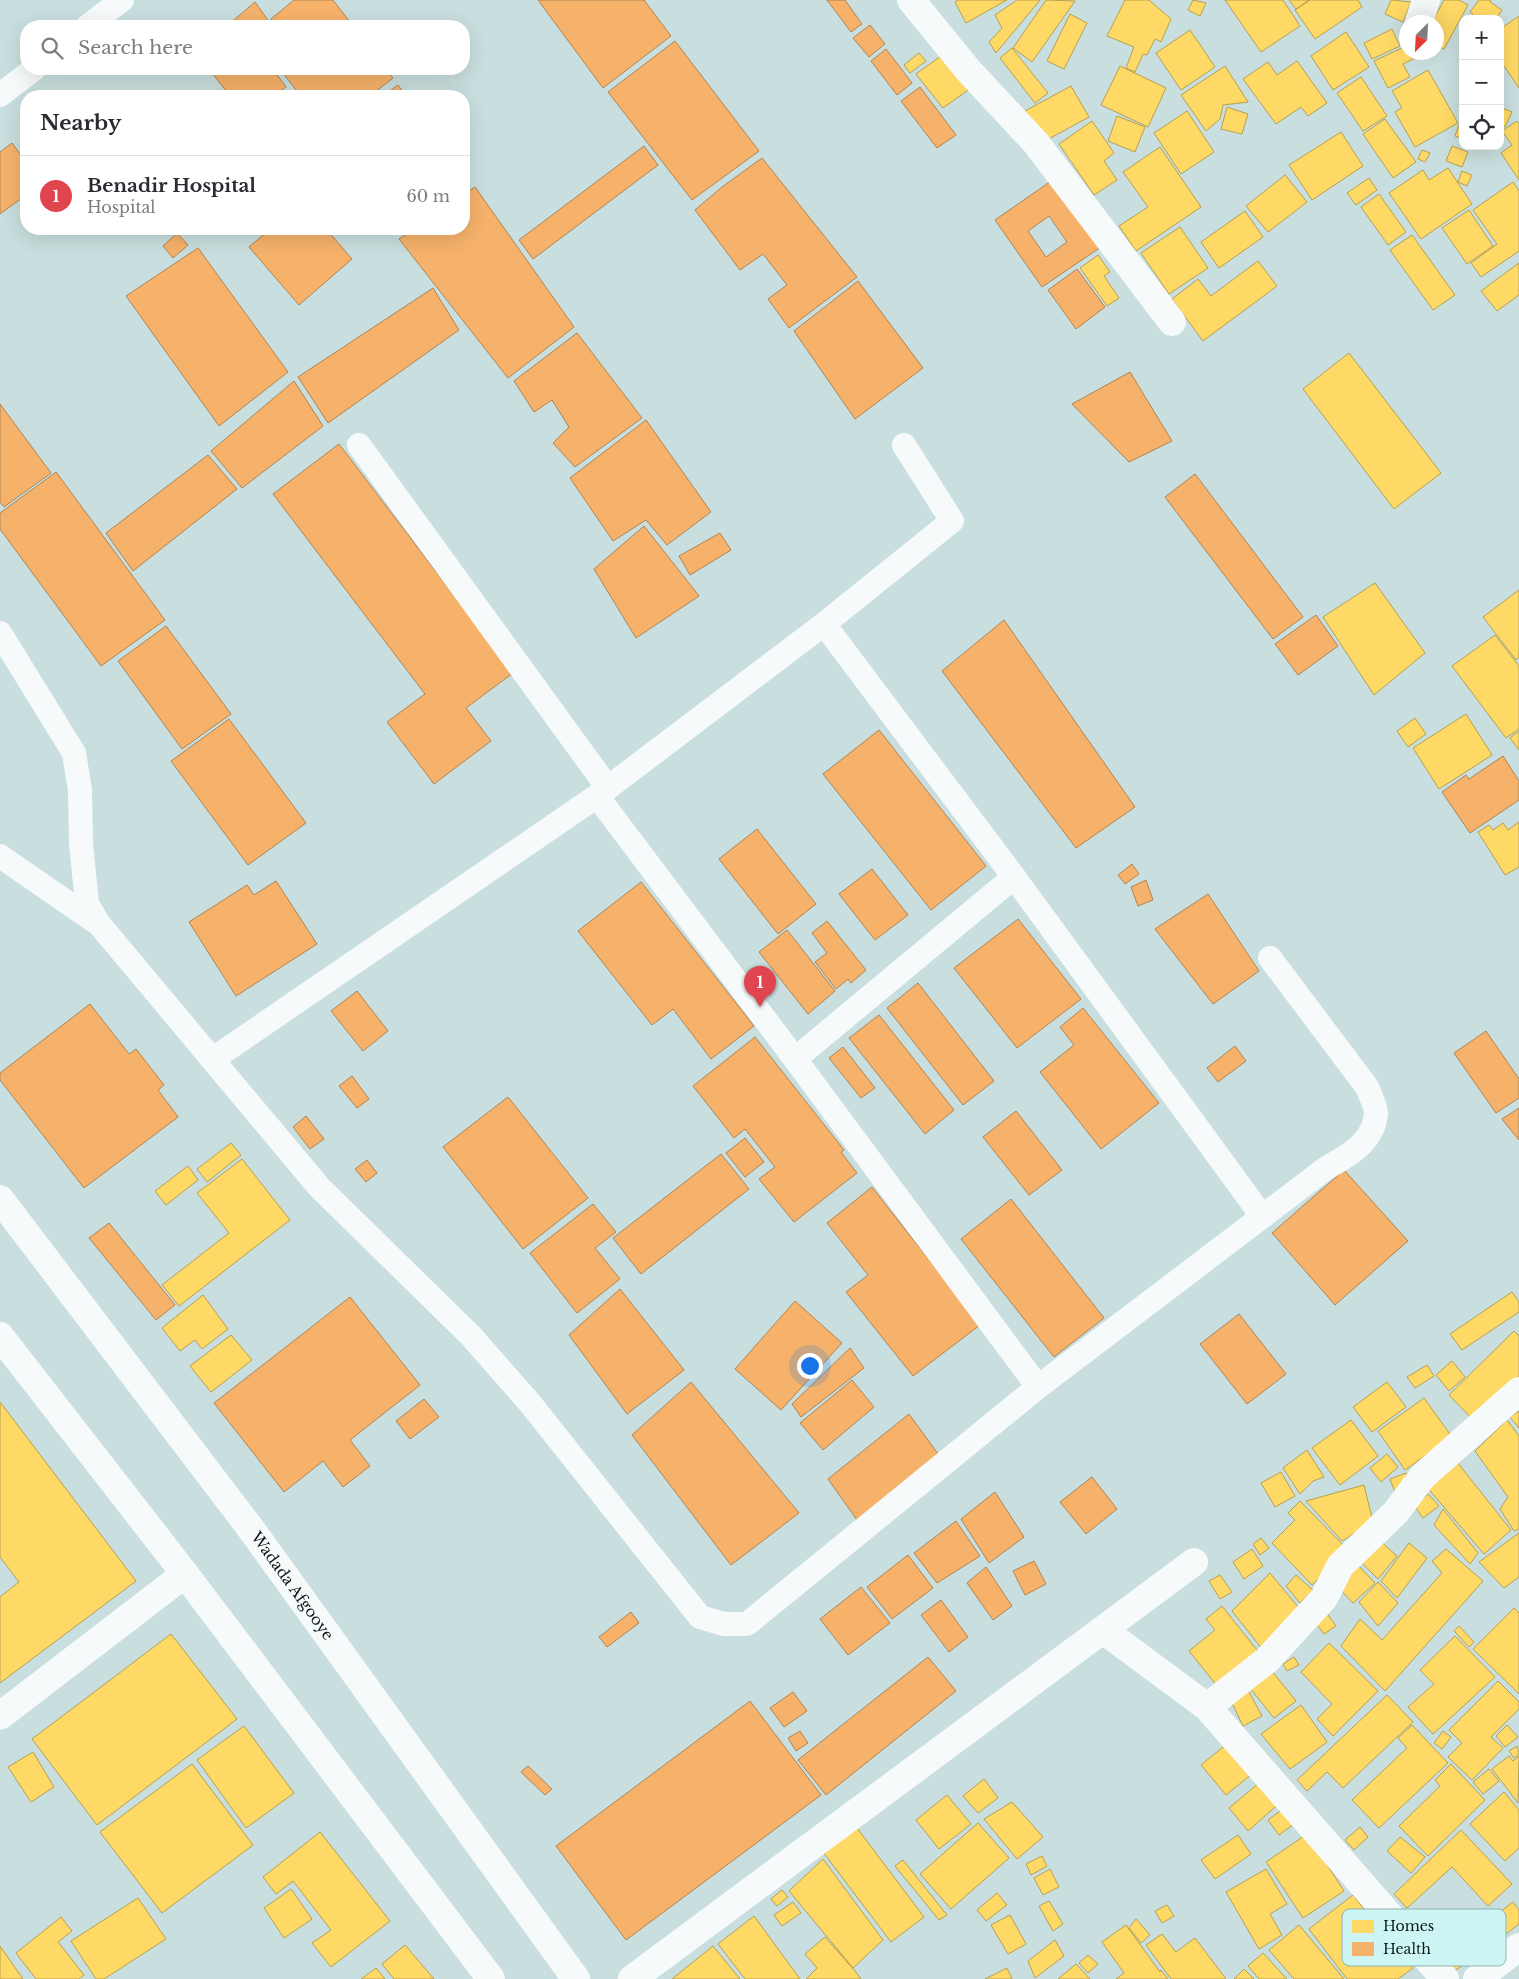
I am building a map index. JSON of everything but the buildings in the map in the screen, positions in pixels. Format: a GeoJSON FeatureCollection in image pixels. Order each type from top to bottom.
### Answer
{"type":"FeatureCollection","features":[{"type":"Feature","properties":{"kind":"main road"},"geometry":{"type":"LineString","coordinates":[[912,0],[968,70],[1036,142],[1172,322]]}},
{"type":"Feature","properties":{"kind":"main road","name":"Wadada Afgooye"},"geometry":{"type":"LineString","coordinates":[[0,1199],[251,1529],[576,1979]]}},
{"type":"Feature","properties":{"kind":"main road"},"geometry":{"type":"LineString","coordinates":[[0,1336],[185,1574],[491,1979]]}},
{"type":"Feature","properties":{"kind":"main road"},"geometry":{"type":"LineString","coordinates":[[1207,1706],[1267,1660],[1324,1598],[1340,1566],[1396,1512],[1423,1476],[1519,1391]]}},
{"type":"Feature","properties":{"kind":"main road"},"geometry":{"type":"LineString","coordinates":[[632,1979],[1194,1562]]}},
{"type":"Feature","properties":{"kind":"main road"},"geometry":{"type":"LineString","coordinates":[[0,1716],[185,1574]]}},
{"type":"Feature","properties":{"kind":"main road"},"geometry":{"type":"LineString","coordinates":[[1103,1630],[1207,1706],[1384,1909]]}},
{"type":"Feature","properties":{"kind":"main road"},"geometry":{"type":"LineString","coordinates":[[1506,1957],[1519,1947]]}},
{"type":"Feature","properties":{"kind":"main road"},"geometry":{"type":"LineString","coordinates":[[1434,1966],[1445,1979]]}},
{"type":"Feature","properties":{"kind":"main road"},"geometry":{"type":"LineString","coordinates":[[1477,1979],[1494,1966]]}},
{"type":"Feature","properties":{"kind":"lane"},"geometry":{"type":"LineString","coordinates":[[96,20],[122,0]]}},
{"type":"Feature","properties":{"kind":"lane"},"geometry":{"type":"LineString","coordinates":[[0,95],[26,75]]}},
{"type":"Feature","properties":{"kind":"lane"},"geometry":{"type":"LineString","coordinates":[[359,445],[602,792],[795,1059],[1038,1387]]}},
{"type":"Feature","properties":{"kind":"lane"},"geometry":{"type":"LineString","coordinates":[[213,1059],[602,792],[824,624],[952,521],[904,445]]}},
{"type":"Feature","properties":{"kind":"lane"},"geometry":{"type":"LineString","coordinates":[[824,624],[1014,877],[1262,1216]]}},
{"type":"Feature","properties":{"kind":"lane"},"geometry":{"type":"LineString","coordinates":[[0,633],[74,753],[80,790],[81,843],[87,904],[98,924],[320,1187],[478,1343],[529,1402],[700,1617],[724,1624],[747,1624],[1038,1387],[1325,1169],[1357,1150],[1371,1132],[1376,1112],[1368,1087],[1270,958]]}},
{"type":"Feature","properties":{"kind":"lane"},"geometry":{"type":"LineString","coordinates":[[0,856],[98,924]]}},
{"type":"Feature","properties":{"kind":"lane"},"geometry":{"type":"LineString","coordinates":[[795,1059],[1014,877]]}},
{"type":"Feature","properties":{"kind":"place","name":"Benadir Hospital"},"geometry":{"type":"Point","coordinates":[760,1007]}}]}
